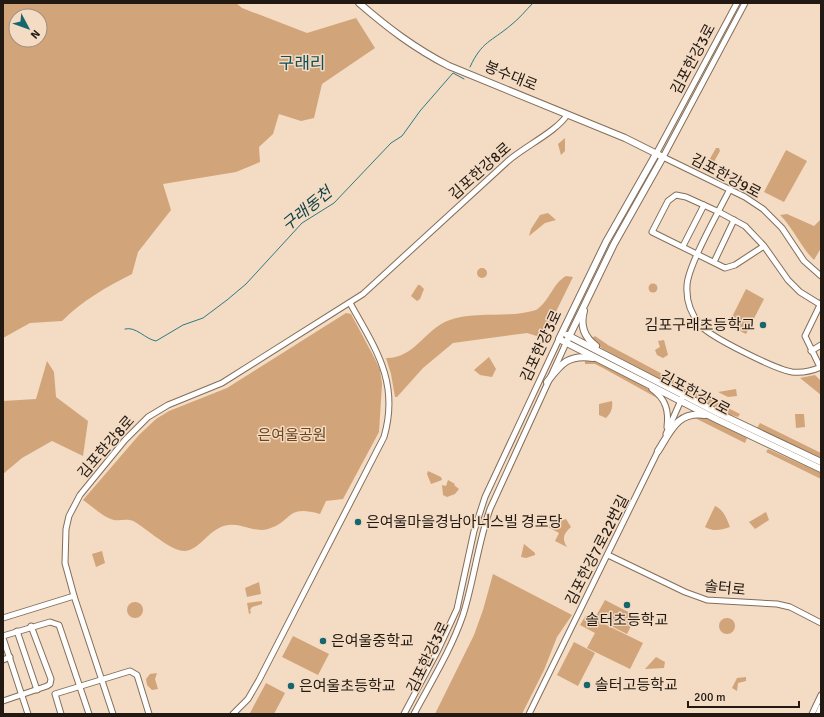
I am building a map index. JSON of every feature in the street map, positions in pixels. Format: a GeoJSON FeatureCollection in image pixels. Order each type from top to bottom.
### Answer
{"type":"FeatureCollection","features":[{"type":"Feature","properties":{"kind":"main road","name":"봉수대로"},"geometry":{"type":"LineString","coordinates":[[359,3],[393,32],[421,52],[449,66],[625,138],[663,157]]}},
{"type":"Feature","properties":{"kind":"main road","name":"김포한강3로"},"geometry":{"type":"LineString","coordinates":[[559,339],[606,242],[656,154]]}},
{"type":"Feature","properties":{"kind":"main road","name":"김포한강3로"},"geometry":{"type":"LineString","coordinates":[[568,339],[614,244],[663,157]]}},
{"type":"Feature","properties":{"kind":"main road"},"geometry":{"type":"LineString","coordinates":[[589,294],[583,316],[584,331],[594,345],[614,358]]}},
{"type":"Feature","properties":{"kind":"main road","name":"김포한강7로"},"geometry":{"type":"LineString","coordinates":[[562,332],[568,339],[614,366],[821,462]]}},
{"type":"Feature","properties":{"kind":"main road","name":"김포한강7로"},"geometry":{"type":"LineString","coordinates":[[559,339],[568,339],[614,358],[708,416],[821,469]]}},
{"type":"Feature","properties":{"kind":"main road"},"geometry":{"type":"LineString","coordinates":[[547,382],[563,363],[576,357],[593,358],[614,366]]}},
{"type":"Feature","properties":{"kind":"main road"},"geometry":{"type":"LineString","coordinates":[[658,451],[680,420],[691,414],[708,416]]}},
{"type":"Feature","properties":{"kind":"street","name":"김포한강3로"},"geometry":{"type":"LineString","coordinates":[[656,154],[737,3]]}},
{"type":"Feature","properties":{"kind":"street","name":"김포한강3로"},"geometry":{"type":"LineString","coordinates":[[663,157],[745,3]]}},
{"type":"Feature","properties":{"kind":"street","name":"김포한강8로"},"geometry":{"type":"LineString","coordinates":[[113,714],[74,596],[65,563],[65,541],[69,516],[89,482],[133,431],[157,411],[222,383],[363,294],[508,161],[523,149],[561,124],[567,115]]}},
{"type":"Feature","properties":{"kind":"street","name":"김포한강9로"},"geometry":{"type":"LineString","coordinates":[[663,157],[730,189],[754,203],[770,215],[782,228],[804,261],[821,276]]}},
{"type":"Feature","properties":{"kind":"street"},"geometry":{"type":"LineString","coordinates":[[730,189],[719,212],[698,254],[688,278],[687,296],[692,314],[707,331],[780,369],[798,372],[820,367],[805,336],[821,304],[800,292],[788,280],[764,246],[750,230],[734,220],[719,212],[704,205],[682,196],[673,196],[668,201],[652,232],[683,246],[698,254],[714,262],[725,268],[730,267],[764,246]]}},
{"type":"Feature","properties":{"kind":"street"},"geometry":{"type":"LineString","coordinates":[[683,246],[704,205]]}},
{"type":"Feature","properties":{"kind":"street"},"geometry":{"type":"LineString","coordinates":[[714,262],[734,220]]}},
{"type":"Feature","properties":{"kind":"street"},"geometry":{"type":"LineString","coordinates":[[233,714],[248,698],[256,685],[384,437],[390,407],[386,374],[381,359],[350,303]]}},
{"type":"Feature","properties":{"kind":"street","name":"김포한강3로"},"geometry":{"type":"LineString","coordinates":[[404,714],[438,650],[457,609],[474,531],[485,497],[559,339]]}},
{"type":"Feature","properties":{"kind":"street","name":"김포한강3로"},"geometry":{"type":"LineString","coordinates":[[414,714],[445,656],[462,617],[489,514],[547,382],[568,339]]}},
{"type":"Feature","properties":{"kind":"street"},"geometry":{"type":"LineString","coordinates":[[811,351],[821,345]]}},
{"type":"Feature","properties":{"kind":"street"},"geometry":{"type":"LineString","coordinates":[[639,378],[664,399],[667,410],[667,432]]}},
{"type":"Feature","properties":{"kind":"street","name":"김포한강7로22번길"},"geometry":{"type":"LineString","coordinates":[[529,714],[608,555],[667,432],[681,398]]}},
{"type":"Feature","properties":{"kind":"street","name":"솔터로"},"geometry":{"type":"LineString","coordinates":[[608,555],[685,592],[707,600],[777,604],[790,607],[821,623]]}},
{"type":"Feature","properties":{"kind":"street"},"geometry":{"type":"LineString","coordinates":[[3,618],[74,596]]}},
{"type":"Feature","properties":{"kind":"street"},"geometry":{"type":"LineString","coordinates":[[28,714],[3,637],[31,626],[50,622],[59,626],[89,714]]}},
{"type":"Feature","properties":{"kind":"street"},"geometry":{"type":"LineString","coordinates":[[3,701],[37,690],[49,685],[51,682],[31,626]]}},
{"type":"Feature","properties":{"kind":"street"},"geometry":{"type":"LineString","coordinates":[[17,631],[37,690]]}},
{"type":"Feature","properties":{"kind":"street"},"geometry":{"type":"LineString","coordinates":[[3,660],[10,658]]}},
{"type":"Feature","properties":{"kind":"street"},"geometry":{"type":"LineString","coordinates":[[61,714],[55,694],[130,671],[136,675],[149,714]]}},
{"type":"Feature","properties":{"kind":"street"},"geometry":{"type":"LineString","coordinates":[[812,714],[821,696]]}},
{"type":"Feature","properties":{"kind":"street"},"geometry":{"type":"LineString","coordinates":[[818,714],[821,707]]}},
{"type":"Feature","properties":{"kind":"green space"},"geometry":{"type":"Polygon","coordinates":[[[3,3],[236,3],[242,8],[307,33],[356,18],[375,48],[322,84],[314,118],[301,121],[279,114],[273,134],[259,147],[260,162],[236,172],[163,184],[171,210],[138,252],[132,274],[95,295],[62,321],[30,323],[3,338],[3,3]]]}},
{"type":"Feature","properties":{"kind":"green space"},"geometry":{"type":"Polygon","coordinates":[[[565,138],[565,151],[561,155],[558,144],[565,138]]]}},
{"type":"Feature","properties":{"kind":"green space"},"geometry":{"type":"Polygon","coordinates":[[[716,148],[719,148],[720,151],[711,167],[707,164],[716,148]]]}},
{"type":"Feature","properties":{"kind":"green space"},"geometry":{"type":"Polygon","coordinates":[[[786,150],[807,161],[784,202],[764,192],[786,150]]]}},
{"type":"Feature","properties":{"kind":"green space"},"geometry":{"type":"Polygon","coordinates":[[[548,213],[556,220],[545,223],[529,236],[531,229],[540,215],[548,213]]]}},
{"type":"Feature","properties":{"kind":"green space"},"geometry":{"type":"Polygon","coordinates":[[[787,214],[814,226],[821,219],[821,248],[814,260],[780,215],[787,214]]]}},
{"type":"Feature","properties":{"kind":"green space"},"geometry":{"type":"Polygon","coordinates":[[[480,268],[484,268],[486,269],[486,277],[480,278],[477,275],[477,271],[480,268]]]}},
{"type":"Feature","properties":{"kind":"green space"},"geometry":{"type":"Polygon","coordinates":[[[566,276],[573,277],[543,338],[527,333],[453,343],[423,368],[397,397],[395,397],[391,374],[386,358],[404,354],[447,321],[469,316],[514,314],[536,310],[545,302],[557,283],[566,276]]]}},
{"type":"Feature","properties":{"kind":"green space"},"geometry":{"type":"Polygon","coordinates":[[[653,283],[658,288],[653,293],[648,288],[653,283]]]}},
{"type":"Feature","properties":{"kind":"green space"},"geometry":{"type":"Polygon","coordinates":[[[418,285],[424,289],[420,299],[417,301],[411,296],[418,285]]]}},
{"type":"Feature","properties":{"kind":"green space"},"geometry":{"type":"Polygon","coordinates":[[[746,289],[764,299],[746,334],[728,325],[746,289]]]}},
{"type":"Feature","properties":{"kind":"green space","name":"은여울공원"},"geometry":{"type":"Polygon","coordinates":[[[346,313],[351,314],[375,359],[380,370],[382,384],[379,432],[343,499],[326,501],[320,514],[309,511],[301,511],[290,515],[276,526],[268,529],[258,530],[239,525],[222,527],[196,546],[185,551],[173,548],[132,521],[114,520],[106,517],[83,500],[139,435],[156,419],[169,411],[227,388],[346,313]]]}},
{"type":"Feature","properties":{"kind":"green space"},"geometry":{"type":"Polygon","coordinates":[[[595,336],[608,345],[683,385],[684,389],[690,389],[690,395],[603,349],[591,339],[595,336]]]}},
{"type":"Feature","properties":{"kind":"green space"},"geometry":{"type":"Polygon","coordinates":[[[664,340],[668,355],[663,358],[657,355],[655,350],[660,347],[658,341],[664,340]]]}},
{"type":"Feature","properties":{"kind":"green space"},"geometry":{"type":"Polygon","coordinates":[[[489,357],[496,369],[492,377],[480,375],[474,370],[489,357]]]}},
{"type":"Feature","properties":{"kind":"green space"},"geometry":{"type":"Polygon","coordinates":[[[585,359],[593,360],[625,374],[645,387],[659,399],[595,364],[585,364],[585,359]]]}},
{"type":"Feature","properties":{"kind":"green space"},"geometry":{"type":"Polygon","coordinates":[[[47,361],[54,372],[56,397],[88,421],[83,456],[52,441],[22,458],[3,474],[3,401],[36,399],[47,361]]]}},
{"type":"Feature","properties":{"kind":"green space"},"geometry":{"type":"Polygon","coordinates":[[[815,375],[821,381],[821,395],[800,378],[815,375]]]}},
{"type":"Feature","properties":{"kind":"green space"},"geometry":{"type":"Polygon","coordinates":[[[736,389],[737,396],[728,397],[718,392],[736,389]]]}},
{"type":"Feature","properties":{"kind":"green space"},"geometry":{"type":"Polygon","coordinates":[[[695,391],[740,414],[738,417],[728,414],[693,396],[695,391]]]}},
{"type":"Feature","properties":{"kind":"green space"},"geometry":{"type":"Polygon","coordinates":[[[612,401],[611,410],[606,418],[599,415],[599,404],[612,401]]]}},
{"type":"Feature","properties":{"kind":"green space"},"geometry":{"type":"Polygon","coordinates":[[[795,414],[804,414],[805,427],[796,428],[795,414]]]}},
{"type":"Feature","properties":{"kind":"green space"},"geometry":{"type":"Polygon","coordinates":[[[704,417],[747,438],[745,443],[695,418],[704,417]]]}},
{"type":"Feature","properties":{"kind":"green space"},"geometry":{"type":"Polygon","coordinates":[[[760,423],[821,453],[821,459],[757,428],[760,423]]]}},
{"type":"Feature","properties":{"kind":"green space"},"geometry":{"type":"Polygon","coordinates":[[[768,449],[821,473],[821,479],[766,452],[768,449]]]}},
{"type":"Feature","properties":{"kind":"green space"},"geometry":{"type":"Polygon","coordinates":[[[428,471],[441,477],[442,480],[431,484],[427,474],[428,471]]]}},
{"type":"Feature","properties":{"kind":"green space"},"geometry":{"type":"Polygon","coordinates":[[[448,480],[455,484],[454,485],[459,489],[455,494],[447,497],[443,495],[442,485],[446,486],[448,480]]]}},
{"type":"Feature","properties":{"kind":"green space"},"geometry":{"type":"Polygon","coordinates":[[[715,506],[722,512],[730,527],[711,530],[705,527],[715,506]]]}},
{"type":"Feature","properties":{"kind":"green space"},"geometry":{"type":"Polygon","coordinates":[[[766,512],[769,520],[755,529],[749,522],[766,512]]]}},
{"type":"Feature","properties":{"kind":"green space"},"geometry":{"type":"Polygon","coordinates":[[[566,519],[571,527],[566,532],[564,537],[567,547],[555,541],[559,533],[546,526],[566,519]]]}},
{"type":"Feature","properties":{"kind":"green space"},"geometry":{"type":"Polygon","coordinates":[[[524,544],[535,553],[535,555],[526,558],[521,557],[524,544]]]}},
{"type":"Feature","properties":{"kind":"green space"},"geometry":{"type":"Polygon","coordinates":[[[102,551],[105,563],[96,567],[92,554],[102,551]]]}},
{"type":"Feature","properties":{"kind":"green space"},"geometry":{"type":"Polygon","coordinates":[[[493,574],[572,615],[557,637],[544,670],[522,714],[435,714],[474,635],[493,574]]]}},
{"type":"Feature","properties":{"kind":"green space"},"geometry":{"type":"Polygon","coordinates":[[[259,582],[261,594],[247,597],[245,588],[259,582]]]}},
{"type":"Feature","properties":{"kind":"green space"},"geometry":{"type":"Polygon","coordinates":[[[605,600],[636,616],[627,634],[595,618],[605,600]]]}},
{"type":"Feature","properties":{"kind":"green space"},"geometry":{"type":"Polygon","coordinates":[[[262,601],[262,604],[252,607],[250,610],[251,613],[249,614],[247,603],[262,601]]]}},
{"type":"Feature","properties":{"kind":"green space"},"geometry":{"type":"Polygon","coordinates":[[[135,602],[142,607],[143,610],[138,617],[135,618],[128,613],[127,610],[132,603],[135,602]]]}},
{"type":"Feature","properties":{"kind":"green space"},"geometry":{"type":"Polygon","coordinates":[[[586,615],[643,643],[630,669],[587,648],[595,633],[580,625],[586,615]]]}},
{"type":"Feature","properties":{"kind":"green space"},"geometry":{"type":"Polygon","coordinates":[[[727,618],[733,620],[735,626],[733,632],[727,634],[721,632],[719,626],[721,620],[727,618]]]}},
{"type":"Feature","properties":{"kind":"green space"},"geometry":{"type":"Polygon","coordinates":[[[293,636],[329,654],[318,675],[282,657],[293,636]]]}},
{"type":"Feature","properties":{"kind":"green space"},"geometry":{"type":"Polygon","coordinates":[[[574,642],[595,653],[578,686],[557,675],[574,642]]]}},
{"type":"Feature","properties":{"kind":"green space"},"geometry":{"type":"Polygon","coordinates":[[[656,657],[665,662],[664,668],[645,669],[656,657]]]}},
{"type":"Feature","properties":{"kind":"green space"},"geometry":{"type":"Polygon","coordinates":[[[157,673],[155,679],[158,689],[152,690],[147,685],[146,679],[150,674],[157,673]]]}},
{"type":"Feature","properties":{"kind":"green space"},"geometry":{"type":"Polygon","coordinates":[[[746,677],[746,681],[738,683],[737,691],[732,688],[737,678],[746,677]]]}},
{"type":"Feature","properties":{"kind":"green space"},"geometry":{"type":"Polygon","coordinates":[[[266,683],[285,693],[274,714],[250,713],[266,683]]]}},
{"type":"Feature","properties":{"kind":"waterway","name":"구래동천"},"geometry":{"type":"LineString","coordinates":[[470,67],[474,58],[483,47],[514,23],[533,3]]}},
{"type":"Feature","properties":{"kind":"waterway","name":"구래동천"},"geometry":{"type":"LineString","coordinates":[[125,329],[133,329],[156,341],[183,325],[203,318],[246,284],[302,223],[334,203],[391,143],[402,136],[420,111],[453,73],[464,79]]}},
{"type":"Feature","properties":{"kind":"place","name":"김포구래초등학교"},"geometry":{"type":"Point","coordinates":[763,325]}},
{"type":"Feature","properties":{"kind":"place","name":"은여울마을경남아너스빌 경로당"},"geometry":{"type":"Point","coordinates":[358,522]}},
{"type":"Feature","properties":{"kind":"place","name":"솔터초등학교"},"geometry":{"type":"Point","coordinates":[627,605]}},
{"type":"Feature","properties":{"kind":"place","name":"은여울중학교"},"geometry":{"type":"Point","coordinates":[323,641]}},
{"type":"Feature","properties":{"kind":"place","name":"솔터고등학교"},"geometry":{"type":"Point","coordinates":[587,685]}},
{"type":"Feature","properties":{"kind":"place","name":"은여울초등학교"},"geometry":{"type":"Point","coordinates":[291,686]}},
{"type":"Feature","properties":{"kind":"district","name":"구래리"},"geometry":{"type":"Point","coordinates":[302,63]}}]}
